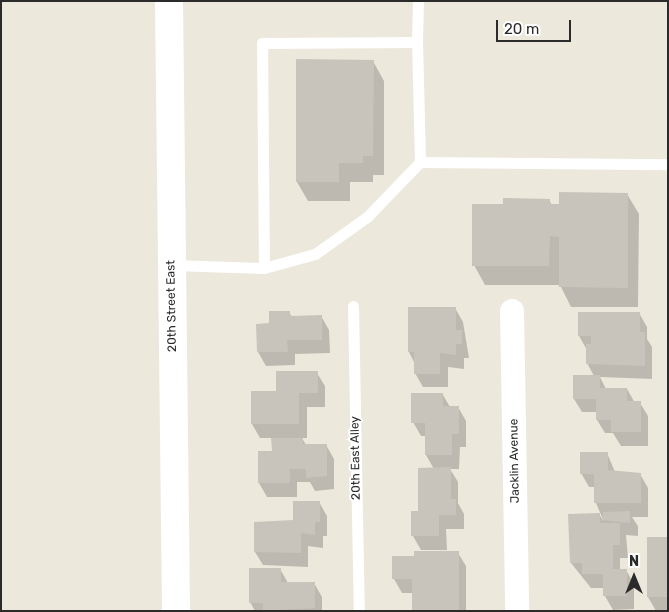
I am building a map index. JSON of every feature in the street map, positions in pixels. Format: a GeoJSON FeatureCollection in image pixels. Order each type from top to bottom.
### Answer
{"type":"FeatureCollection","features":[{"type":"Feature","properties":{"kind":"street","name":"20th Street East"},"geometry":{"type":"LineString","coordinates":[[169,1],[176,611]]}},
{"type":"Feature","properties":{"kind":"street","name":"Jacklin Avenue"},"geometry":{"type":"LineString","coordinates":[[512,310],[518,611]]}},
{"type":"Feature","properties":{"kind":"lane"},"geometry":{"type":"LineString","coordinates":[[172,265],[264,268],[315,254],[368,216],[420,162],[417,42],[418,1]]}},
{"type":"Feature","properties":{"kind":"lane"},"geometry":{"type":"LineString","coordinates":[[264,268],[262,43],[417,42]]}},
{"type":"Feature","properties":{"kind":"lane"},"geometry":{"type":"LineString","coordinates":[[420,162],[668,164]]}},
{"type":"Feature","properties":{"kind":"lane","name":"20th East Alley"},"geometry":{"type":"LineString","coordinates":[[353,306],[359,611]]}},
{"type":"Feature","properties":{"kind":"building"},"geometry":{"type":"Polygon","coordinates":[[[296,59],[374,60],[373,156],[363,156],[363,163],[339,163],[339,182],[296,182],[296,59]]]}},
{"type":"Feature","properties":{"kind":"building"},"geometry":{"type":"Polygon","coordinates":[[[559,192],[628,193],[628,288],[559,287],[559,237],[550,236],[549,266],[472,266],[472,204],[503,204],[503,198],[550,199],[550,204],[559,204],[559,192]]]}},
{"type":"Feature","properties":{"kind":"building"},"geometry":{"type":"Polygon","coordinates":[[[408,307],[456,307],[456,330],[462,330],[462,344],[456,344],[456,355],[440,353],[440,374],[414,374],[414,352],[408,352],[408,307]]]}},
{"type":"Feature","properties":{"kind":"building"},"geometry":{"type":"Polygon","coordinates":[[[269,311],[290,311],[290,316],[322,315],[322,340],[287,340],[288,352],[257,352],[256,324],[269,323],[269,311]]]}},
{"type":"Feature","properties":{"kind":"building"},"geometry":{"type":"Polygon","coordinates":[[[578,312],[640,312],[640,332],[645,332],[645,366],[586,364],[586,344],[591,344],[591,336],[578,336],[578,312]]]}},
{"type":"Feature","properties":{"kind":"building"},"geometry":{"type":"Polygon","coordinates":[[[276,371],[318,371],[318,393],[299,393],[299,424],[251,424],[251,391],[276,391],[276,371]]]}},
{"type":"Feature","properties":{"kind":"building"},"geometry":{"type":"Polygon","coordinates":[[[573,375],[600,375],[600,388],[627,388],[627,401],[641,401],[641,432],[611,432],[611,420],[596,420],[596,399],[573,399],[573,375]]]}},
{"type":"Feature","properties":{"kind":"building"},"geometry":{"type":"Polygon","coordinates":[[[411,393],[443,393],[443,406],[459,406],[459,434],[452,434],[452,455],[425,455],[425,423],[411,423],[411,393]]]}},
{"type":"Feature","properties":{"kind":"building"},"geometry":{"type":"Polygon","coordinates":[[[271,438],[303,438],[303,444],[327,444],[327,476],[306,478],[306,469],[290,469],[290,483],[258,483],[258,451],[272,451],[271,438]]]}},
{"type":"Feature","properties":{"kind":"building"},"geometry":{"type":"Polygon","coordinates":[[[580,452],[608,452],[608,470],[641,473],[641,503],[594,503],[594,474],[580,474],[580,452]]]}},
{"type":"Feature","properties":{"kind":"building"},"geometry":{"type":"Polygon","coordinates":[[[451,467],[451,499],[456,499],[456,515],[439,515],[439,536],[411,536],[411,511],[418,511],[418,468],[451,467]]]}},
{"type":"Feature","properties":{"kind":"building"},"geometry":{"type":"Polygon","coordinates":[[[293,501],[320,501],[320,522],[315,522],[315,535],[301,533],[301,553],[254,552],[254,522],[293,520],[293,501]]]}},
{"type":"Feature","properties":{"kind":"building"},"geometry":{"type":"Polygon","coordinates":[[[630,511],[630,523],[603,520],[603,512],[630,511]]]}},
{"type":"Feature","properties":{"kind":"building"},"geometry":{"type":"Polygon","coordinates":[[[600,513],[600,523],[620,523],[620,545],[613,545],[613,569],[627,569],[627,596],[603,596],[603,574],[582,574],[582,563],[570,563],[568,514],[600,513]]]}},
{"type":"Feature","properties":{"kind":"building"},"geometry":{"type":"Polygon","coordinates":[[[647,537],[668,537],[668,597],[647,597],[647,537]]]}},
{"type":"Feature","properties":{"kind":"building"},"geometry":{"type":"Polygon","coordinates":[[[414,551],[459,551],[459,610],[412,610],[412,579],[392,579],[392,556],[414,556],[414,551]]]}},
{"type":"Feature","properties":{"kind":"building"},"geometry":{"type":"Polygon","coordinates":[[[249,568],[281,568],[281,582],[315,582],[315,608],[263,611],[263,603],[249,603],[249,568]]]}}]}
